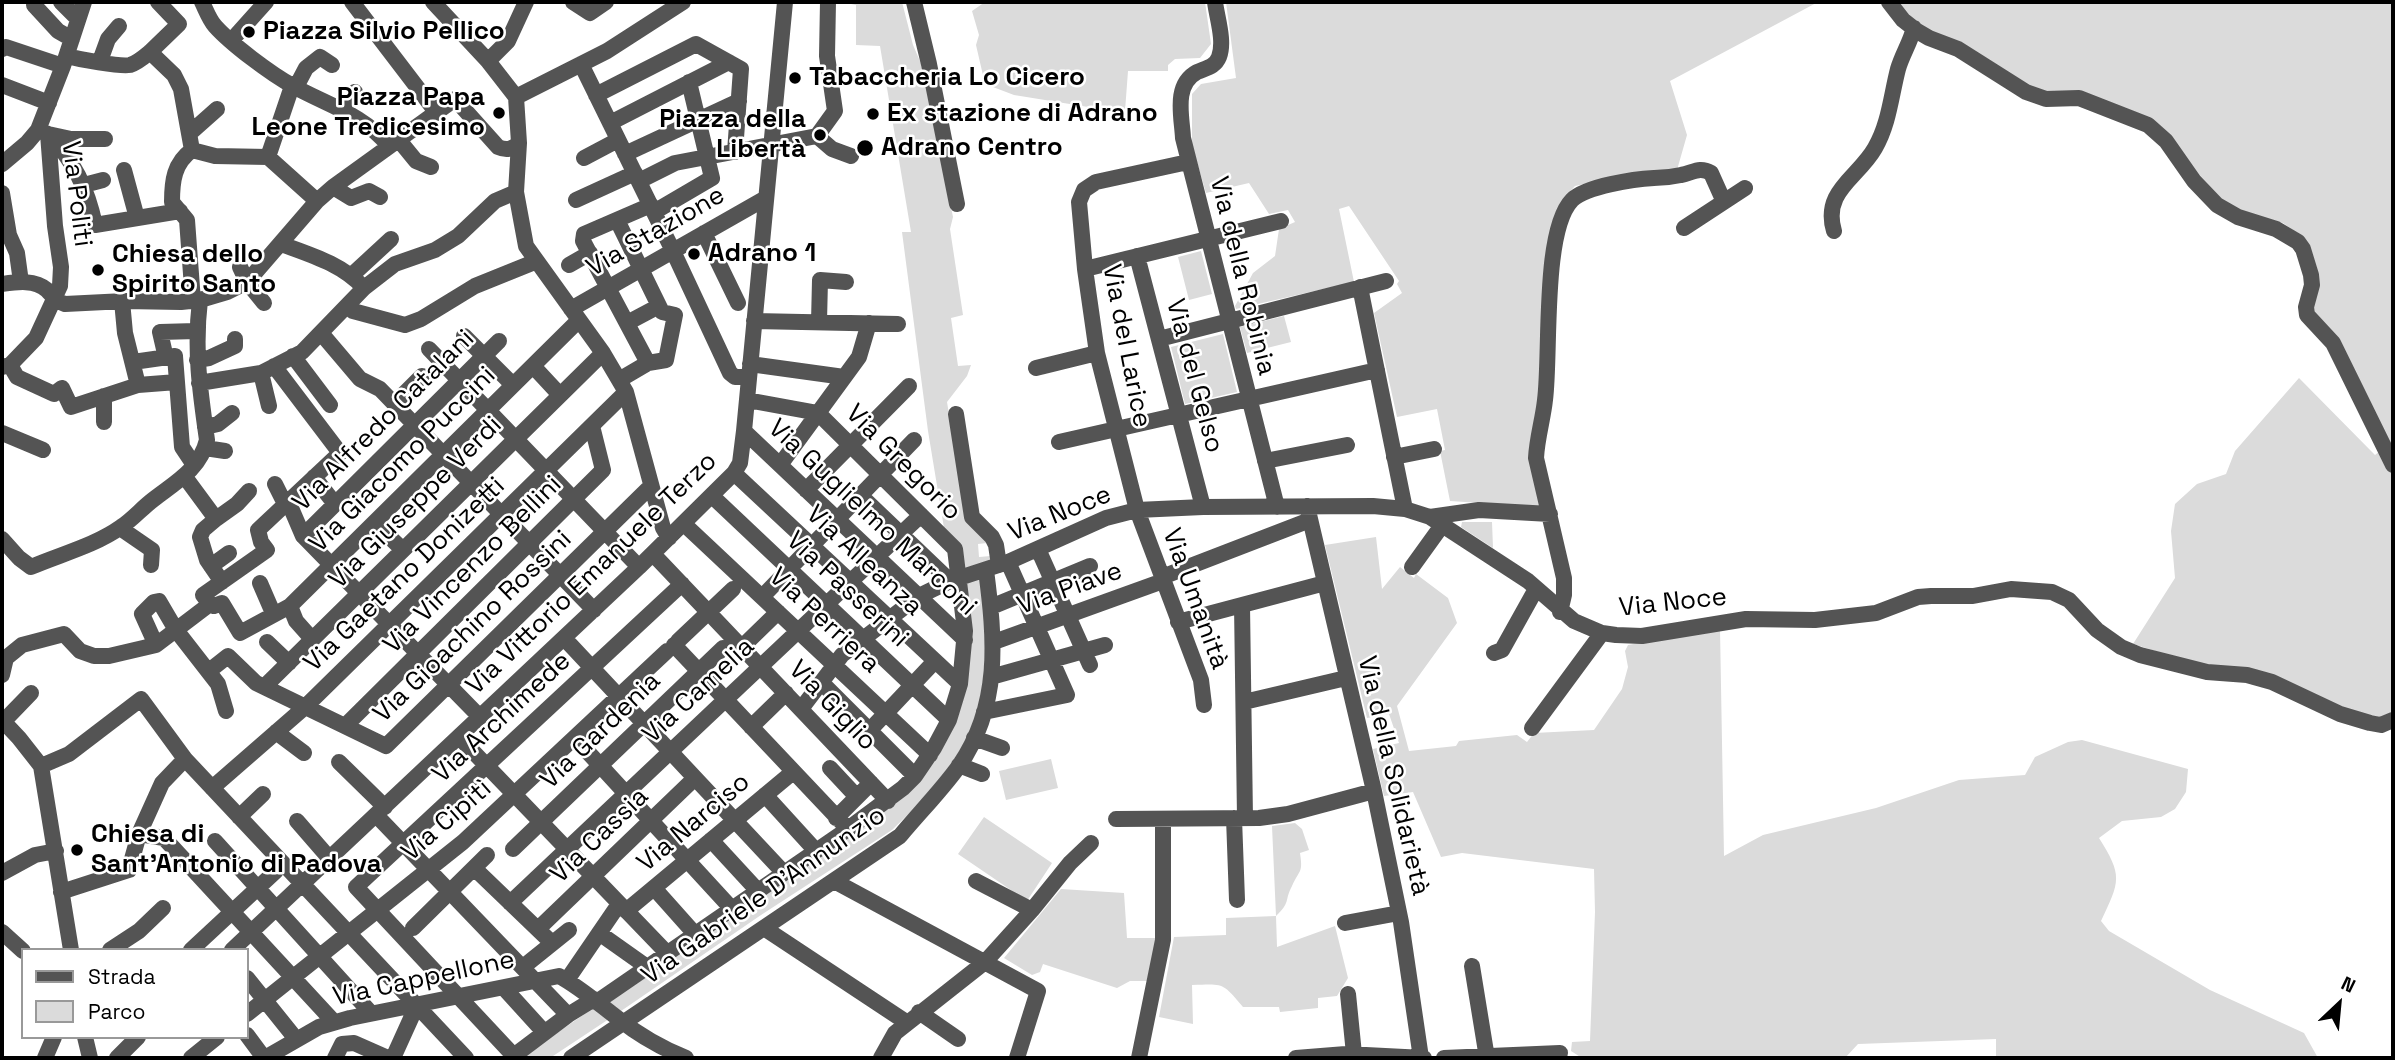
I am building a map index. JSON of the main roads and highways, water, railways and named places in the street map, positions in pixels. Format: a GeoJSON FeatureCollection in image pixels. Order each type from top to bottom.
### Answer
{"type":"FeatureCollection","features":[{"type":"Feature","properties":{"kind":"place","name":"Piazza Silvio Pellico"},"geometry":{"type":"Point","coordinates":[249,32]}},
{"type":"Feature","properties":{"kind":"place","name":"Tabaccheria Lo Cicero"},"geometry":{"type":"Point","coordinates":[795,78]}},
{"type":"Feature","properties":{"kind":"place","name":"Piazza Papa Leone Tredicesimo"},"geometry":{"type":"Point","coordinates":[499,113]}},
{"type":"Feature","properties":{"kind":"place","name":"Ex stazione di Adrano"},"geometry":{"type":"Point","coordinates":[873,114]}},
{"type":"Feature","properties":{"kind":"place","name":"Piazza della Libertà"},"geometry":{"type":"Point","coordinates":[820,135]}},
{"type":"Feature","properties":{"kind":"place","name":"Adrano Centro"},"geometry":{"type":"Point","coordinates":[865,148]}},
{"type":"Feature","properties":{"kind":"place","name":"Adrano 1"},"geometry":{"type":"Point","coordinates":[694,254]}},
{"type":"Feature","properties":{"kind":"place","name":"Chiesa dello Spirito Santo"},"geometry":{"type":"Point","coordinates":[98,270]}},
{"type":"Feature","properties":{"kind":"place","name":"Chiesa di Sant'Antonio di Padova"},"geometry":{"type":"Point","coordinates":[77,850]}}]}
